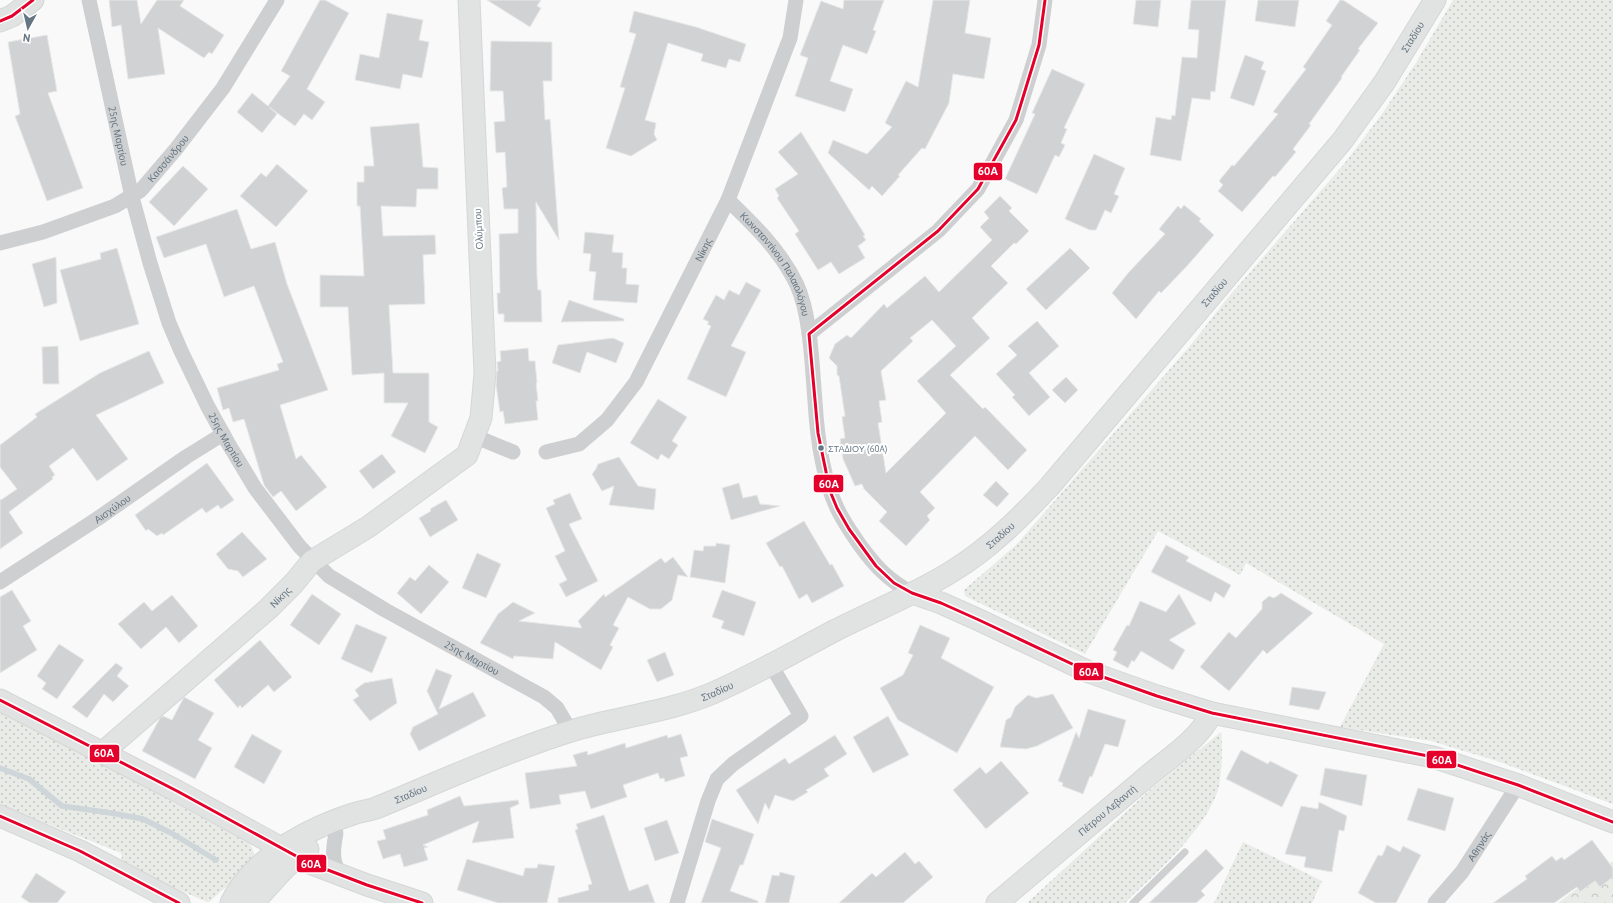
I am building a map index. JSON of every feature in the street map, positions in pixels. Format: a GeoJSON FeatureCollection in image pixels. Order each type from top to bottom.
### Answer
{"type":"FeatureCollection","features":[{"type":"Feature","properties":{"kind":"street"},"geometry":{"type":"LineString","coordinates":[[0,21],[12,16],[34,0]]}},
{"type":"Feature","properties":{"kind":"street","name":"25ης Μαρτίου"},"geometry":{"type":"LineString","coordinates":[[89,0],[132,197],[150,263],[169,323],[196,383],[223,434],[262,497],[312,561],[329,576],[357,594],[544,697],[557,708],[570,732]]}},
{"type":"Feature","properties":{"kind":"street","name":"Κασσάνδρου"},"geometry":{"type":"LineString","coordinates":[[0,243],[43,232],[115,206],[132,197],[141,190],[176,149],[223,88],[277,0]]}},
{"type":"Feature","properties":{"kind":"street","name":"Ολύμπου"},"geometry":{"type":"LineString","coordinates":[[469,0],[484,373],[481,418],[471,446]]}},
{"type":"Feature","properties":{"kind":"street","name":"Νίκης"},"geometry":{"type":"LineString","coordinates":[[546,452],[579,444],[606,420],[636,382],[728,200],[790,38],[796,0]]}},
{"type":"Feature","properties":{"kind":"street"},"geometry":{"type":"LineString","coordinates":[[808,334],[938,231],[978,189],[1016,120],[1039,45],[1045,0]]}},
{"type":"Feature","properties":{"kind":"street","name":"Σταδίου"},"geometry":{"type":"LineString","coordinates":[[253,903],[280,873],[290,853],[322,827],[354,813],[370,811],[491,760],[570,732],[694,700],[713,693],[771,665],[869,613],[954,571],[988,546],[1024,513],[1050,486],[1342,141],[1384,83],[1435,0]]}},
{"type":"Feature","properties":{"kind":"street","name":"Κωνσταντίνου Παλαιολόγου"},"geometry":{"type":"LineString","coordinates":[[728,200],[764,236],[790,272],[800,295],[808,334],[818,433],[826,476],[833,500],[849,529],[876,566],[894,583],[912,593],[972,617],[1089,672],[1157,696],[1212,713],[1433,758],[1518,785],[1613,822]]}},
{"type":"Feature","properties":{"kind":"street","name":"Αισχύλου"},"geometry":{"type":"LineString","coordinates":[[0,582],[97,519],[186,457],[223,434]]}},
{"type":"Feature","properties":{"kind":"street"},"geometry":{"type":"LineString","coordinates":[[471,446],[513,452]]}},
{"type":"Feature","properties":{"kind":"street","name":"Νίκης"},"geometry":{"type":"LineString","coordinates":[[102,753],[268,609],[294,583],[312,561],[368,527],[471,446]]}},
{"type":"Feature","properties":{"kind":"street"},"geometry":{"type":"LineString","coordinates":[[677,903],[708,801],[717,779],[733,764],[801,716],[771,665]]}},
{"type":"Feature","properties":{"kind":"street"},"geometry":{"type":"LineString","coordinates":[[0,700],[177,791],[290,853],[341,875],[422,903]]}},
{"type":"Feature","properties":{"kind":"street","name":"Πέτρου Λεβαντή"},"geometry":{"type":"LineString","coordinates":[[997,903],[1146,776],[1184,746],[1206,725],[1212,713]]}},
{"type":"Feature","properties":{"kind":"street","name":"Αθηνάς"},"geometry":{"type":"LineString","coordinates":[[1441,901],[1462,872],[1518,785]]}},
{"type":"Feature","properties":{"kind":"street","name":"Σταδίου"},"geometry":{"type":"LineString","coordinates":[[231,903],[240,889],[260,866],[290,853],[315,845],[362,818],[370,811]]}},
{"type":"Feature","properties":{"kind":"street"},"geometry":{"type":"LineString","coordinates":[[0,816],[80,851],[179,903]]}},
{"type":"Feature","properties":{"kind":"street"},"geometry":{"type":"LineString","coordinates":[[336,833],[333,858],[335,866],[341,875]]}},
{"type":"Feature","properties":{"kind":"lane"},"geometry":{"type":"LineString","coordinates":[[1133,903],[1185,852]]}},
{"type":"Feature","properties":{"kind":"green space"},"geometry":{"type":"Polygon","coordinates":[[[1453,0],[1613,0],[1613,804],[1497,761],[1431,741],[1340,727],[1384,644],[1246,563],[1240,575],[1158,531],[1085,654],[965,596],[964,590],[1016,545],[1190,346],[1226,300],[1344,164],[1382,114],[1417,61],[1453,0]]]}},
{"type":"Feature","properties":{"kind":"green space"},"geometry":{"type":"Polygon","coordinates":[[[0,713],[142,785],[250,844],[254,854],[252,864],[209,902],[154,879],[122,861],[121,853],[0,805],[0,713]]]}},
{"type":"Feature","properties":{"kind":"green space"},"geometry":{"type":"Polygon","coordinates":[[[1221,732],[1222,754],[1219,787],[1210,809],[1177,852],[1125,903],[1027,903],[1151,789],[1221,732]]]}},
{"type":"Feature","properties":{"kind":"green space"},"geometry":{"type":"Polygon","coordinates":[[[1243,842],[1322,881],[1312,903],[1214,903],[1243,842]]]}},
{"type":"Feature","properties":{"kind":"green space"},"geometry":{"type":"Polygon","coordinates":[[[1613,861],[1613,903],[1558,903],[1613,861]]]}},
{"type":"Feature","properties":{"kind":"building"},"geometry":{"type":"Polygon","coordinates":[[[109,0],[137,0],[141,24],[157,0],[184,0],[180,6],[224,35],[212,54],[209,52],[204,58],[158,28],[165,74],[128,79],[121,25],[112,27],[109,0]]]}},
{"type":"Feature","properties":{"kind":"building"},"geometry":{"type":"Polygon","coordinates":[[[320,0],[325,0],[349,13],[307,89],[325,102],[312,120],[304,114],[295,126],[269,107],[277,114],[262,133],[237,112],[252,93],[268,106],[290,76],[281,71],[320,0]]]}},
{"type":"Feature","properties":{"kind":"building"},"geometry":{"type":"Polygon","coordinates":[[[487,0],[541,0],[537,6],[541,8],[530,27],[487,0]]]}},
{"type":"Feature","properties":{"kind":"building"},"geometry":{"type":"Polygon","coordinates":[[[844,0],[884,0],[873,30],[876,31],[867,54],[843,45],[830,81],[853,89],[845,112],[795,96],[808,58],[800,55],[821,1],[843,9],[844,0]]]}},
{"type":"Feature","properties":{"kind":"building"},"geometry":{"type":"Polygon","coordinates":[[[933,0],[970,0],[965,33],[991,38],[984,79],[953,74],[949,103],[925,149],[922,148],[882,196],[872,186],[869,190],[828,153],[833,140],[867,154],[892,127],[885,123],[906,81],[918,87],[933,0]]]}},
{"type":"Feature","properties":{"kind":"building"},"geometry":{"type":"Polygon","coordinates":[[[1136,0],[1161,0],[1158,27],[1133,24],[1136,0]]]}},
{"type":"Feature","properties":{"kind":"building"},"geometry":{"type":"Polygon","coordinates":[[[1191,0],[1226,0],[1215,92],[1211,91],[1210,100],[1192,98],[1181,161],[1150,155],[1156,117],[1171,120],[1172,115],[1175,116],[1182,57],[1197,58],[1199,30],[1188,29],[1191,0]]]}},
{"type":"Feature","properties":{"kind":"building"},"geometry":{"type":"Polygon","coordinates":[[[1258,0],[1299,0],[1295,27],[1255,21],[1258,0]]]}},
{"type":"Feature","properties":{"kind":"building"},"geometry":{"type":"Polygon","coordinates":[[[1340,0],[1343,0],[1378,23],[1358,49],[1360,50],[1341,77],[1342,78],[1293,149],[1296,152],[1242,212],[1218,191],[1223,185],[1219,181],[1232,165],[1234,166],[1278,114],[1273,112],[1306,69],[1303,67],[1332,25],[1326,21],[1340,0]]]}},
{"type":"Feature","properties":{"kind":"building"},"geometry":{"type":"Polygon","coordinates":[[[634,11],[696,27],[746,44],[740,62],[729,59],[726,68],[701,61],[703,54],[668,43],[645,120],[656,123],[654,134],[657,140],[631,156],[606,148],[625,88],[620,87],[636,34],[629,32],[634,11]]]}},
{"type":"Feature","properties":{"kind":"building"},"geometry":{"type":"Polygon","coordinates":[[[387,13],[423,20],[419,40],[429,42],[422,78],[403,74],[400,89],[355,80],[360,54],[379,58],[387,13]]]}},
{"type":"Feature","properties":{"kind":"building"},"geometry":{"type":"Polygon","coordinates":[[[47,35],[57,91],[48,93],[83,188],[47,201],[15,116],[20,114],[8,42],[47,35]]]}},
{"type":"Feature","properties":{"kind":"building"},"geometry":{"type":"Polygon","coordinates":[[[491,41],[552,42],[552,81],[543,81],[545,120],[550,119],[559,240],[536,202],[537,277],[538,290],[541,290],[542,322],[504,322],[504,314],[498,314],[497,293],[500,293],[499,234],[518,233],[518,209],[504,209],[502,188],[507,187],[505,152],[496,153],[494,122],[505,121],[503,91],[490,91],[491,41]]]}},
{"type":"Feature","properties":{"kind":"building"},"geometry":{"type":"Polygon","coordinates":[[[1245,55],[1264,62],[1261,69],[1266,71],[1254,106],[1230,98],[1245,55]]]}},
{"type":"Feature","properties":{"kind":"building"},"geometry":{"type":"Polygon","coordinates":[[[1052,69],[1085,84],[1064,128],[1067,129],[1061,143],[1065,145],[1059,157],[1055,155],[1037,194],[1005,179],[1035,114],[1032,113],[1052,69]]]}},
{"type":"Feature","properties":{"kind":"building"},"geometry":{"type":"Polygon","coordinates":[[[419,123],[423,167],[438,168],[438,189],[417,189],[416,207],[381,206],[383,236],[435,235],[436,254],[423,255],[425,304],[389,305],[393,373],[429,373],[429,422],[438,427],[425,453],[391,436],[408,403],[384,403],[384,373],[352,375],[348,307],[320,307],[320,275],[364,276],[360,206],[357,206],[357,182],[364,182],[364,166],[374,166],[370,127],[419,123]]]}},
{"type":"Feature","properties":{"kind":"building"},"geometry":{"type":"Polygon","coordinates":[[[801,132],[865,235],[863,236],[866,240],[858,246],[865,258],[839,274],[831,262],[818,270],[795,234],[799,231],[777,198],[779,196],[775,189],[798,174],[778,152],[801,132]]]}},
{"type":"Feature","properties":{"kind":"building"},"geometry":{"type":"Polygon","coordinates":[[[1094,154],[1125,168],[1114,194],[1119,196],[1111,213],[1105,210],[1096,230],[1090,230],[1065,219],[1094,154]]]}},
{"type":"Feature","properties":{"kind":"building"},"geometry":{"type":"Polygon","coordinates":[[[277,164],[308,191],[276,227],[240,196],[261,173],[266,177],[277,164]]]}},
{"type":"Feature","properties":{"kind":"building"},"geometry":{"type":"Polygon","coordinates":[[[183,166],[208,189],[174,226],[149,202],[183,166]]]}},
{"type":"Feature","properties":{"kind":"building"},"geometry":{"type":"Polygon","coordinates":[[[1000,196],[1012,208],[1009,211],[1029,231],[1016,244],[1014,243],[991,266],[1008,283],[972,318],[990,338],[950,375],[983,409],[985,407],[1027,450],[1008,470],[975,436],[920,492],[935,508],[927,516],[930,520],[906,546],[879,521],[887,512],[864,489],[862,484],[855,486],[843,459],[840,439],[845,438],[842,417],[845,416],[839,376],[837,375],[837,366],[829,358],[835,344],[847,335],[851,338],[884,304],[887,308],[925,276],[939,292],[992,240],[980,227],[989,218],[984,212],[1000,196]],[[932,320],[910,338],[913,341],[881,371],[886,400],[879,401],[882,422],[878,423],[886,473],[946,413],[917,381],[956,346],[932,320]]]}},
{"type":"Feature","properties":{"kind":"building"},"geometry":{"type":"Polygon","coordinates":[[[1184,205],[1201,219],[1199,221],[1214,235],[1161,293],[1159,291],[1136,319],[1112,293],[1129,272],[1165,234],[1159,229],[1178,206],[1181,209],[1184,205]]]}},
{"type":"Feature","properties":{"kind":"building"},"geometry":{"type":"Polygon","coordinates":[[[237,209],[251,249],[275,242],[287,284],[328,390],[280,405],[296,459],[301,455],[327,487],[296,511],[281,491],[273,497],[264,485],[244,419],[233,422],[229,408],[223,410],[217,388],[279,370],[277,364],[283,362],[254,286],[224,297],[206,244],[164,258],[156,237],[237,209]]]}},
{"type":"Feature","properties":{"kind":"building"},"geometry":{"type":"Polygon","coordinates":[[[585,232],[614,235],[612,252],[623,253],[622,268],[627,268],[626,284],[639,285],[637,303],[593,300],[596,272],[589,271],[591,254],[583,253],[585,232]]]}},
{"type":"Feature","properties":{"kind":"building"},"geometry":{"type":"Polygon","coordinates":[[[117,248],[139,324],[80,341],[60,270],[101,259],[100,253],[117,248]]]}},
{"type":"Feature","properties":{"kind":"building"},"geometry":{"type":"Polygon","coordinates":[[[1070,248],[1090,268],[1046,310],[1026,289],[1070,248]]]}},
{"type":"Feature","properties":{"kind":"building"},"geometry":{"type":"Polygon","coordinates":[[[56,257],[57,303],[44,307],[32,264],[56,257]]]}},
{"type":"Feature","properties":{"kind":"building"},"geometry":{"type":"Polygon","coordinates":[[[746,282],[761,290],[731,346],[746,352],[726,397],[687,379],[711,326],[707,324],[709,322],[703,319],[716,295],[724,300],[729,290],[739,295],[746,282]]]}},
{"type":"Feature","properties":{"kind":"building"},"geometry":{"type":"Polygon","coordinates":[[[569,300],[624,319],[624,321],[561,322],[569,300]]]}},
{"type":"Feature","properties":{"kind":"building"},"geometry":{"type":"Polygon","coordinates":[[[1037,321],[1059,346],[1029,373],[1050,397],[1029,416],[1012,397],[1015,395],[996,374],[1017,355],[1008,346],[1037,321]]]}},
{"type":"Feature","properties":{"kind":"building"},"geometry":{"type":"Polygon","coordinates":[[[613,338],[624,343],[616,363],[587,352],[580,373],[552,363],[558,345],[613,338]]]}},
{"type":"Feature","properties":{"kind":"building"},"geometry":{"type":"Polygon","coordinates":[[[58,346],[59,384],[43,384],[42,347],[58,346]]]}},
{"type":"Feature","properties":{"kind":"building"},"geometry":{"type":"Polygon","coordinates":[[[528,348],[529,361],[535,361],[538,420],[505,424],[503,411],[500,412],[496,385],[498,371],[497,362],[501,361],[500,351],[528,348]]]}},
{"type":"Feature","properties":{"kind":"building"},"geometry":{"type":"Polygon","coordinates":[[[149,351],[164,383],[96,415],[128,459],[97,481],[73,448],[49,466],[55,475],[52,477],[53,479],[9,512],[23,533],[0,549],[0,499],[1,500],[17,489],[0,467],[0,445],[37,417],[35,414],[100,373],[149,351]]]}},
{"type":"Feature","properties":{"kind":"building"},"geometry":{"type":"Polygon","coordinates":[[[1066,377],[1078,390],[1065,403],[1052,390],[1066,377]]]}},
{"type":"Feature","properties":{"kind":"building"},"geometry":{"type":"Polygon","coordinates":[[[658,399],[687,417],[672,441],[678,445],[669,459],[661,454],[658,460],[630,443],[658,399]]]}},
{"type":"Feature","properties":{"kind":"building"},"geometry":{"type":"Polygon","coordinates":[[[382,454],[396,472],[373,489],[359,471],[382,454]]]}},
{"type":"Feature","properties":{"kind":"building"},"geometry":{"type":"Polygon","coordinates":[[[619,457],[638,486],[656,489],[654,510],[609,505],[614,486],[602,491],[592,474],[598,464],[619,457]]]}},
{"type":"Feature","properties":{"kind":"building"},"geometry":{"type":"Polygon","coordinates":[[[207,463],[234,500],[221,509],[218,505],[206,513],[202,508],[163,535],[162,533],[157,536],[148,529],[146,531],[135,515],[207,463]]]}},
{"type":"Feature","properties":{"kind":"building"},"geometry":{"type":"Polygon","coordinates":[[[996,481],[1009,494],[997,507],[983,495],[996,481]]]}},
{"type":"Feature","properties":{"kind":"building"},"geometry":{"type":"Polygon","coordinates":[[[739,483],[743,498],[757,495],[760,504],[780,506],[731,520],[722,488],[739,483]]]}},
{"type":"Feature","properties":{"kind":"building"},"geometry":{"type":"Polygon","coordinates":[[[570,493],[582,519],[569,524],[598,581],[566,597],[559,584],[567,580],[555,556],[565,551],[546,508],[555,504],[553,500],[570,493]]]}},
{"type":"Feature","properties":{"kind":"building"},"geometry":{"type":"Polygon","coordinates":[[[446,500],[458,520],[430,537],[419,518],[431,511],[430,509],[446,500]]]}},
{"type":"Feature","properties":{"kind":"building"},"geometry":{"type":"Polygon","coordinates":[[[804,521],[830,565],[832,564],[844,586],[812,603],[807,594],[799,599],[782,566],[780,567],[766,543],[804,521]]]}},
{"type":"Feature","properties":{"kind":"building"},"geometry":{"type":"Polygon","coordinates":[[[242,532],[267,559],[243,577],[238,571],[228,569],[216,554],[242,532]]]}},
{"type":"Feature","properties":{"kind":"building"},"geometry":{"type":"Polygon","coordinates":[[[716,543],[730,545],[725,583],[690,577],[694,550],[703,551],[704,546],[716,546],[716,543]]]}},
{"type":"Feature","properties":{"kind":"building"},"geometry":{"type":"Polygon","coordinates":[[[1166,545],[1189,557],[1186,561],[1231,585],[1224,598],[1215,592],[1211,602],[1151,572],[1166,545]]]}},
{"type":"Feature","properties":{"kind":"building"},"geometry":{"type":"Polygon","coordinates":[[[477,553],[501,564],[486,598],[462,588],[477,553]]]}},
{"type":"Feature","properties":{"kind":"building"},"geometry":{"type":"Polygon","coordinates":[[[673,557],[688,577],[678,575],[672,600],[661,609],[650,609],[628,597],[613,625],[619,628],[610,645],[613,647],[601,670],[555,642],[553,659],[514,656],[513,659],[480,643],[498,614],[513,602],[535,613],[519,621],[582,628],[578,621],[604,594],[605,597],[661,558],[665,563],[673,557]]]}},
{"type":"Feature","properties":{"kind":"building"},"geometry":{"type":"Polygon","coordinates":[[[429,565],[449,582],[421,614],[397,593],[410,577],[415,581],[429,565]]]}},
{"type":"Feature","properties":{"kind":"building"},"geometry":{"type":"Polygon","coordinates":[[[12,590],[31,621],[23,626],[37,650],[0,673],[0,597],[12,590]]]}},
{"type":"Feature","properties":{"kind":"building"},"geometry":{"type":"Polygon","coordinates":[[[722,590],[756,602],[744,636],[721,628],[724,621],[712,617],[722,590]]]}},
{"type":"Feature","properties":{"kind":"building"},"geometry":{"type":"Polygon","coordinates":[[[1281,593],[1313,613],[1267,654],[1263,650],[1229,691],[1200,667],[1229,632],[1236,638],[1262,609],[1262,602],[1269,596],[1274,598],[1281,593]]]}},
{"type":"Feature","properties":{"kind":"building"},"geometry":{"type":"Polygon","coordinates":[[[312,594],[341,614],[319,645],[290,625],[312,594]]]}},
{"type":"Feature","properties":{"kind":"building"},"geometry":{"type":"Polygon","coordinates":[[[1179,594],[1196,624],[1169,640],[1185,650],[1173,670],[1141,651],[1134,662],[1132,660],[1128,668],[1113,660],[1117,652],[1113,650],[1127,625],[1129,626],[1140,601],[1166,612],[1179,594]]]}},
{"type":"Feature","properties":{"kind":"building"},"geometry":{"type":"Polygon","coordinates":[[[172,595],[198,626],[179,643],[166,627],[141,649],[118,624],[144,602],[152,611],[172,595]]]}},
{"type":"Feature","properties":{"kind":"building"},"geometry":{"type":"Polygon","coordinates":[[[356,624],[387,637],[372,673],[341,659],[356,624]]]}},
{"type":"Feature","properties":{"kind":"building"},"geometry":{"type":"Polygon","coordinates":[[[920,625],[950,638],[941,658],[994,687],[957,753],[898,720],[880,688],[903,675],[913,655],[908,653],[920,625]]]}},
{"type":"Feature","properties":{"kind":"building"},"geometry":{"type":"Polygon","coordinates":[[[260,640],[292,677],[274,692],[268,685],[242,708],[240,705],[238,708],[214,680],[260,640]]]}},
{"type":"Feature","properties":{"kind":"building"},"geometry":{"type":"Polygon","coordinates":[[[59,644],[84,660],[57,699],[42,689],[46,683],[37,676],[59,644]]]}},
{"type":"Feature","properties":{"kind":"building"},"geometry":{"type":"Polygon","coordinates":[[[665,652],[674,675],[657,682],[647,660],[665,652]]]}},
{"type":"Feature","properties":{"kind":"building"},"geometry":{"type":"Polygon","coordinates":[[[116,663],[123,668],[117,676],[129,686],[113,702],[104,694],[87,718],[72,707],[116,663]]]}},
{"type":"Feature","properties":{"kind":"building"},"geometry":{"type":"Polygon","coordinates":[[[436,669],[452,675],[439,709],[473,692],[486,716],[419,751],[410,734],[413,727],[438,714],[427,691],[436,669]]]}},
{"type":"Feature","properties":{"kind":"building"},"geometry":{"type":"Polygon","coordinates":[[[392,678],[397,703],[370,721],[353,700],[359,696],[355,690],[364,683],[392,678]]]}},
{"type":"Feature","properties":{"kind":"building"},"geometry":{"type":"Polygon","coordinates":[[[1292,687],[1326,692],[1319,710],[1289,705],[1292,687]]]}},
{"type":"Feature","properties":{"kind":"building"},"geometry":{"type":"Polygon","coordinates":[[[1053,694],[1073,728],[1037,746],[1026,749],[1000,747],[1006,720],[1011,717],[1015,707],[1028,695],[1036,698],[1053,694]]]}},
{"type":"Feature","properties":{"kind":"building"},"geometry":{"type":"Polygon","coordinates":[[[184,697],[214,713],[198,740],[212,748],[195,779],[142,751],[160,718],[163,716],[172,720],[184,697]]]}},
{"type":"Feature","properties":{"kind":"building"},"geometry":{"type":"Polygon","coordinates":[[[1088,709],[1126,720],[1118,747],[1105,744],[1092,777],[1090,776],[1083,794],[1062,786],[1063,783],[1058,781],[1076,732],[1079,738],[1088,709]]]}},
{"type":"Feature","properties":{"kind":"building"},"geometry":{"type":"Polygon","coordinates":[[[888,716],[909,755],[873,773],[853,737],[888,716]]]}},
{"type":"Feature","properties":{"kind":"building"},"geometry":{"type":"Polygon","coordinates":[[[252,734],[282,751],[264,784],[234,767],[252,734]]]}},
{"type":"Feature","properties":{"kind":"building"},"geometry":{"type":"Polygon","coordinates":[[[681,734],[688,756],[680,758],[685,776],[665,782],[664,778],[660,779],[658,773],[623,785],[627,797],[591,809],[585,791],[559,795],[561,804],[530,809],[525,773],[577,766],[573,755],[587,751],[588,755],[625,743],[626,748],[667,735],[668,738],[681,734]]]}},
{"type":"Feature","properties":{"kind":"building"},"geometry":{"type":"Polygon","coordinates":[[[835,735],[847,754],[824,769],[829,776],[806,790],[808,792],[793,801],[775,795],[769,810],[765,803],[758,824],[736,790],[785,758],[789,764],[835,735]]]}},
{"type":"Feature","properties":{"kind":"building"},"geometry":{"type":"Polygon","coordinates":[[[1241,750],[1268,764],[1270,761],[1298,775],[1282,807],[1226,779],[1241,750]]]}},
{"type":"Feature","properties":{"kind":"building"},"geometry":{"type":"Polygon","coordinates":[[[1001,761],[1029,793],[986,829],[953,790],[980,767],[986,774],[1001,761]]]}},
{"type":"Feature","properties":{"kind":"building"},"geometry":{"type":"Polygon","coordinates":[[[1325,768],[1367,775],[1362,806],[1320,795],[1325,768]]]}},
{"type":"Feature","properties":{"kind":"building"},"geometry":{"type":"Polygon","coordinates":[[[1418,788],[1454,798],[1445,831],[1407,820],[1418,788]]]}},
{"type":"Feature","properties":{"kind":"building"},"geometry":{"type":"Polygon","coordinates":[[[460,796],[464,806],[518,800],[519,804],[510,808],[514,838],[472,843],[479,821],[423,845],[428,847],[424,848],[428,860],[404,867],[400,854],[383,859],[377,841],[386,839],[383,830],[428,815],[427,810],[460,796]]]}},
{"type":"Feature","properties":{"kind":"building"},"geometry":{"type":"Polygon","coordinates":[[[1319,802],[1347,816],[1344,831],[1339,830],[1332,872],[1304,867],[1306,857],[1285,854],[1301,806],[1318,809],[1319,802]]]}},
{"type":"Feature","properties":{"kind":"building"},"geometry":{"type":"Polygon","coordinates":[[[604,815],[629,891],[648,884],[655,903],[558,903],[558,898],[589,890],[588,885],[592,884],[575,830],[578,829],[576,824],[604,815]]]}},
{"type":"Feature","properties":{"kind":"building"},"geometry":{"type":"Polygon","coordinates":[[[712,819],[754,834],[743,865],[740,865],[730,891],[758,901],[758,903],[701,903],[721,848],[705,842],[712,819]]]}},
{"type":"Feature","properties":{"kind":"building"},"geometry":{"type":"Polygon","coordinates":[[[667,820],[679,853],[655,861],[644,828],[667,820]]]}},
{"type":"Feature","properties":{"kind":"building"},"geometry":{"type":"Polygon","coordinates":[[[1592,840],[1613,868],[1613,877],[1600,887],[1595,881],[1580,892],[1577,887],[1554,903],[1493,903],[1527,879],[1525,876],[1552,856],[1556,861],[1562,857],[1564,860],[1592,840]]]}},
{"type":"Feature","properties":{"kind":"building"},"geometry":{"type":"Polygon","coordinates":[[[1387,845],[1400,852],[1403,846],[1421,855],[1396,903],[1376,903],[1358,893],[1378,855],[1382,856],[1387,845]]]}},
{"type":"Feature","properties":{"kind":"building"},"geometry":{"type":"Polygon","coordinates":[[[1206,849],[1224,868],[1201,891],[1205,895],[1196,903],[1149,903],[1206,849]]]}},
{"type":"Feature","properties":{"kind":"building"},"geometry":{"type":"Polygon","coordinates":[[[905,852],[915,864],[919,861],[933,877],[903,903],[839,903],[872,873],[876,877],[905,852]]]}},
{"type":"Feature","properties":{"kind":"building"},"geometry":{"type":"Polygon","coordinates":[[[467,859],[523,876],[525,868],[537,868],[538,864],[555,866],[547,903],[498,903],[457,890],[467,859]]]}},
{"type":"Feature","properties":{"kind":"building"},"geometry":{"type":"Polygon","coordinates":[[[780,872],[795,876],[789,903],[765,903],[772,875],[779,876],[780,872]]]}},
{"type":"Feature","properties":{"kind":"building"},"geometry":{"type":"Polygon","coordinates":[[[36,873],[66,892],[57,903],[30,903],[21,897],[36,873]]]}},
{"type":"Feature","properties":{"kind":"waterway"},"geometry":{"type":"LineString","coordinates":[[0,768],[29,779],[62,806],[143,819],[173,834],[216,860]]}},
{"type":"Feature","properties":{"kind":"transit line","name":"60Α"},"geometry":{"type":"LineString","coordinates":[[0,21],[12,16],[33,0]]}},
{"type":"Feature","properties":{"kind":"transit line","name":"60Α"},"geometry":{"type":"LineString","coordinates":[[1045,0],[1039,45],[1016,120],[978,189],[938,231],[809,334],[818,433],[830,491],[837,508],[849,529],[876,566],[894,583],[912,593],[941,603],[979,620],[1089,672],[1157,696],[1212,713],[1433,757],[1518,785],[1613,822]]}},
{"type":"Feature","properties":{"kind":"transit line","name":"60Α"},"geometry":{"type":"LineString","coordinates":[[0,700],[177,791],[307,862],[367,885],[422,903]]}},
{"type":"Feature","properties":{"kind":"transit line","name":"60Α"},"geometry":{"type":"LineString","coordinates":[[0,816],[80,851],[179,903]]}},
{"type":"Feature","properties":{"kind":"place","name":"ΣΤΑΔΙΟΥ (60A)"},"geometry":{"type":"Point","coordinates":[821,448]}}]}
